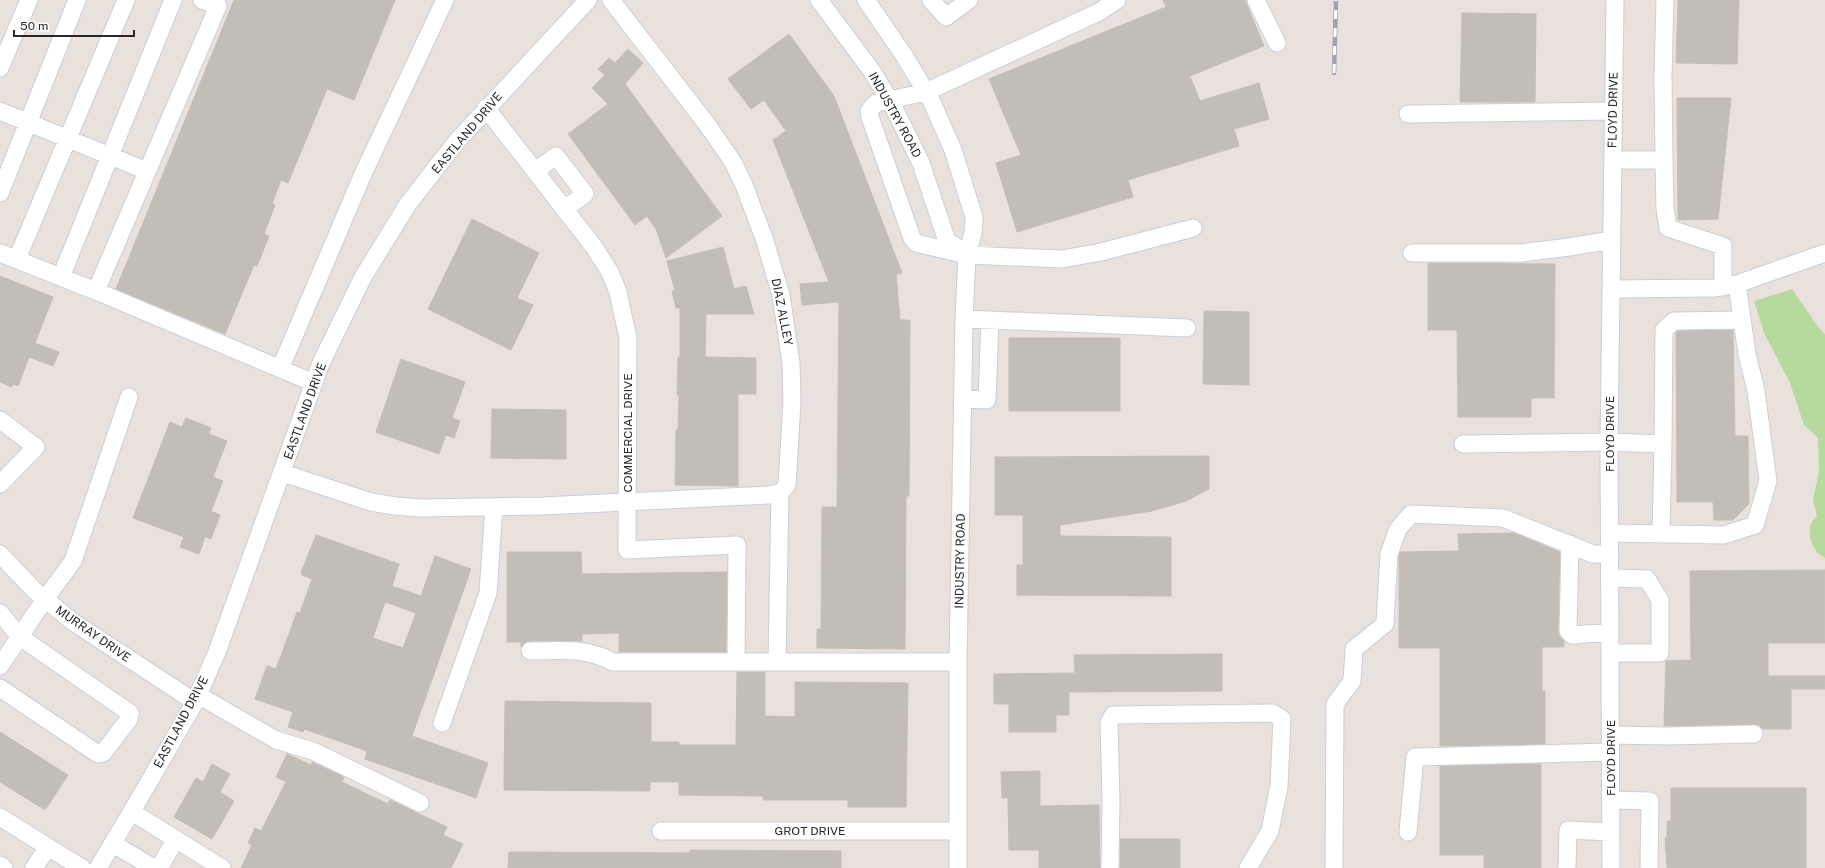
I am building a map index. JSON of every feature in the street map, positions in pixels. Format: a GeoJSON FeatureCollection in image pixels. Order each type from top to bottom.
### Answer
{"type":"FeatureCollection","features":[{"type":"Feature","properties":{"kind":"street"},"geometry":{"type":"LineString","coordinates":[[0,68],[29,0]]}},
{"type":"Feature","properties":{"kind":"street"},"geometry":{"type":"LineString","coordinates":[[0,193],[77,0]]}},
{"type":"Feature","properties":{"kind":"street"},"geometry":{"type":"LineString","coordinates":[[17,259],[126,0]]}},
{"type":"Feature","properties":{"kind":"street"},"geometry":{"type":"LineString","coordinates":[[61,277],[109,155],[173,0]]}},
{"type":"Feature","properties":{"kind":"street"},"geometry":{"type":"LineString","coordinates":[[96,291],[218,6],[202,0]]}},
{"type":"Feature","properties":{"kind":"street"},"geometry":{"type":"LineString","coordinates":[[280,369],[363,174],[445,0]]}},
{"type":"Feature","properties":{"kind":"street","name":"DIAZ ALLEY"},"geometry":{"type":"LineString","coordinates":[[611,0],[706,123],[733,162],[744,185],[765,241],[781,295],[791,362],[792,402],[789,478],[787,485],[780,493]]}},
{"type":"Feature","properties":{"kind":"street","name":"INDUSTRY ROAD"},"geometry":{"type":"LineString","coordinates":[[819,0],[871,70],[889,100],[922,163],[947,241],[967,255]]}},
{"type":"Feature","properties":{"kind":"street","name":"INDUSTRY ROAD"},"geometry":{"type":"LineString","coordinates":[[866,0],[903,54],[926,92],[953,150],[974,217],[973,234],[967,255],[964,319],[958,662],[958,868]]}},
{"type":"Feature","properties":{"kind":"street"},"geometry":{"type":"LineString","coordinates":[[931,0],[946,17],[969,0]]}},
{"type":"Feature","properties":{"kind":"street"},"geometry":{"type":"LineString","coordinates":[[1117,0],[1099,12],[926,92],[876,103],[869,111],[870,117],[912,238],[916,243],[923,246],[967,255],[1062,259],[1101,252],[1193,228]]}},
{"type":"Feature","properties":{"kind":"street"},"geometry":{"type":"LineString","coordinates":[[1256,0],[1277,43]]}},
{"type":"Feature","properties":{"kind":"street","name":"FLOYD DRIVE"},"geometry":{"type":"LineString","coordinates":[[1611,868],[1609,442],[1615,0]]}},
{"type":"Feature","properties":{"kind":"street"},"geometry":{"type":"LineString","coordinates":[[1610,533],[1724,535],[1755,525],[1768,481],[1756,391],[1747,354],[1742,320],[1730,285],[1723,246],[1668,228],[1665,209],[1664,160],[1663,77],[1665,0]]}},
{"type":"Feature","properties":{"kind":"street","name":"EASTLAND DRIVE"},"geometry":{"type":"LineString","coordinates":[[98,868],[132,812],[196,698],[217,652],[313,387],[342,318],[363,277],[389,234],[418,191],[457,141],[581,2]]}},
{"type":"Feature","properties":{"kind":"street","name":"COMMERCIAL DRIVE"},"geometry":{"type":"LineString","coordinates":[[283,473],[364,500],[395,506],[421,508],[543,506],[628,501],[628,338],[618,292],[610,272],[594,247],[486,108]]}},
{"type":"Feature","properties":{"kind":"street"},"geometry":{"type":"LineString","coordinates":[[0,111],[147,171]]}},
{"type":"Feature","properties":{"kind":"street"},"geometry":{"type":"LineString","coordinates":[[1408,114],[1613,111]]}},
{"type":"Feature","properties":{"kind":"street"},"geometry":{"type":"LineString","coordinates":[[535,171],[556,156],[585,194],[565,209]]}},
{"type":"Feature","properties":{"kind":"street"},"geometry":{"type":"LineString","coordinates":[[1613,160],[1664,160]]}},
{"type":"Feature","properties":{"kind":"street"},"geometry":{"type":"LineString","coordinates":[[1412,252],[1521,253],[1612,240]]}},
{"type":"Feature","properties":{"kind":"street"},"geometry":{"type":"LineString","coordinates":[[0,252],[280,369],[313,387]]}},
{"type":"Feature","properties":{"kind":"street"},"geometry":{"type":"LineString","coordinates":[[1611,289],[1707,288],[1730,285],[1825,253]]}},
{"type":"Feature","properties":{"kind":"street"},"geometry":{"type":"LineString","coordinates":[[964,319],[1187,328]]}},
{"type":"Feature","properties":{"kind":"street"},"geometry":{"type":"LineString","coordinates":[[963,399],[987,400],[990,320]]}},
{"type":"Feature","properties":{"kind":"street"},"geometry":{"type":"LineString","coordinates":[[1661,534],[1664,330],[1674,321],[1742,320]]}},
{"type":"Feature","properties":{"kind":"street"},"geometry":{"type":"LineString","coordinates":[[0,666],[45,599],[73,561],[129,397]]}},
{"type":"Feature","properties":{"kind":"street"},"geometry":{"type":"LineString","coordinates":[[0,420],[36,447],[0,484]]}},
{"type":"Feature","properties":{"kind":"street"},"geometry":{"type":"LineString","coordinates":[[1463,444],[1609,442],[1663,444]]}},
{"type":"Feature","properties":{"kind":"street"},"geometry":{"type":"LineString","coordinates":[[736,662],[737,545],[627,550],[628,501],[768,495],[780,493],[777,662]]}},
{"type":"Feature","properties":{"kind":"street"},"geometry":{"type":"LineString","coordinates":[[442,723],[488,592],[494,507]]}},
{"type":"Feature","properties":{"kind":"street"},"geometry":{"type":"LineString","coordinates":[[1334,868],[1335,704],[1352,681],[1354,649],[1385,624],[1389,554],[1398,529],[1411,514],[1503,518],[1593,554],[1610,553]]}},
{"type":"Feature","properties":{"kind":"street"},"geometry":{"type":"LineString","coordinates":[[1570,544],[1568,631],[1572,635],[1610,632]]}},
{"type":"Feature","properties":{"kind":"street","name":"MURRAY DRIVE"},"geometry":{"type":"LineString","coordinates":[[0,554],[34,590],[73,622],[196,698],[276,740],[313,752],[420,804]]}},
{"type":"Feature","properties":{"kind":"street"},"geometry":{"type":"LineString","coordinates":[[1610,578],[1647,579],[1660,600],[1660,653],[1610,653]]}},
{"type":"Feature","properties":{"kind":"street"},"geometry":{"type":"LineString","coordinates":[[0,613],[20,637],[130,713],[129,719],[103,753],[98,754],[0,688]]}},
{"type":"Feature","properties":{"kind":"street"},"geometry":{"type":"LineString","coordinates":[[530,651],[583,651],[599,655],[613,662],[958,662]]}},
{"type":"Feature","properties":{"kind":"street"},"geometry":{"type":"LineString","coordinates":[[1110,868],[1111,800],[1109,723],[1113,715],[1273,713],[1282,719],[1279,786],[1270,832],[1248,868]]}},
{"type":"Feature","properties":{"kind":"street"},"geometry":{"type":"LineString","coordinates":[[1610,735],[1667,736],[1754,734]]}},
{"type":"Feature","properties":{"kind":"street"},"geometry":{"type":"LineString","coordinates":[[1408,832],[1415,756],[1611,752]]}},
{"type":"Feature","properties":{"kind":"street"},"geometry":{"type":"LineString","coordinates":[[1611,800],[1650,801],[1649,868]]}},
{"type":"Feature","properties":{"kind":"street"},"geometry":{"type":"LineString","coordinates":[[132,812],[222,868]]}},
{"type":"Feature","properties":{"kind":"street"},"geometry":{"type":"LineString","coordinates":[[0,817],[82,868]]}},
{"type":"Feature","properties":{"kind":"street"},"geometry":{"type":"LineString","coordinates":[[1567,868],[1568,830],[1611,832]]}},
{"type":"Feature","properties":{"kind":"street","name":"GROT DRIVE"},"geometry":{"type":"LineString","coordinates":[[661,831],[958,831]]}},
{"type":"Feature","properties":{"kind":"street"},"geometry":{"type":"LineString","coordinates":[[159,868],[176,839]]}},
{"type":"Feature","properties":{"kind":"street"},"geometry":{"type":"LineString","coordinates":[[113,844],[154,868]]}},
{"type":"Feature","properties":{"kind":"street"},"geometry":{"type":"LineString","coordinates":[[34,868],[48,847]]}},
{"type":"Feature","properties":{"kind":"street"},"geometry":{"type":"LineString","coordinates":[[0,865],[4,868]]}},
{"type":"Feature","properties":{"kind":"green space"},"geometry":{"type":"Polygon","coordinates":[[[1792,289],[1819,328],[1825,334],[1825,558],[1814,548],[1810,534],[1811,524],[1817,516],[1813,500],[1819,471],[1818,438],[1804,425],[1790,383],[1764,333],[1754,301],[1792,289]]]}},
{"type":"Feature","properties":{"kind":"building"},"geometry":{"type":"Polygon","coordinates":[[[234,0],[395,0],[354,100],[327,89],[288,183],[281,180],[272,204],[275,205],[264,234],[269,236],[257,266],[254,265],[225,334],[116,289],[234,0]]]}},
{"type":"Feature","properties":{"kind":"building"},"geometry":{"type":"Polygon","coordinates":[[[1163,0],[1245,0],[1264,46],[1190,76],[1200,101],[1259,83],[1269,119],[1234,129],[1239,146],[1128,180],[1133,197],[1017,232],[996,163],[1021,155],[989,79],[1166,7],[1163,0]]]}},
{"type":"Feature","properties":{"kind":"building"},"geometry":{"type":"Polygon","coordinates":[[[1678,0],[1739,0],[1737,64],[1676,63],[1678,0]]]}},
{"type":"Feature","properties":{"kind":"building"},"geometry":{"type":"Polygon","coordinates":[[[1462,13],[1536,14],[1535,102],[1460,102],[1462,13]]]}},
{"type":"Feature","properties":{"kind":"building"},"geometry":{"type":"Polygon","coordinates":[[[789,34],[834,96],[902,273],[896,274],[900,320],[910,320],[909,496],[906,496],[905,649],[817,648],[817,629],[821,629],[822,507],[837,507],[839,302],[802,305],[800,284],[829,282],[773,140],[786,131],[764,100],[751,109],[728,79],[789,34]]]}},
{"type":"Feature","properties":{"kind":"building"},"geometry":{"type":"Polygon","coordinates":[[[628,49],[643,63],[625,84],[722,216],[666,258],[656,229],[647,216],[635,225],[568,134],[608,104],[592,88],[605,75],[598,69],[609,58],[615,63],[628,49]]]}},
{"type":"Feature","properties":{"kind":"building"},"geometry":{"type":"Polygon","coordinates":[[[1677,98],[1731,98],[1718,219],[1678,220],[1677,98]]]}},
{"type":"Feature","properties":{"kind":"building"},"geometry":{"type":"Polygon","coordinates":[[[472,219],[539,253],[517,298],[533,305],[511,350],[428,309],[472,219]]]}},
{"type":"Feature","properties":{"kind":"building"},"geometry":{"type":"Polygon","coordinates":[[[723,247],[734,289],[746,286],[754,314],[706,314],[705,357],[756,358],[756,394],[738,394],[738,486],[675,485],[676,430],[678,430],[679,395],[677,395],[678,357],[680,357],[680,308],[676,308],[672,291],[675,291],[667,261],[723,247]]]}},
{"type":"Feature","properties":{"kind":"building"},"geometry":{"type":"Polygon","coordinates":[[[1428,263],[1555,264],[1554,398],[1531,398],[1531,417],[1458,417],[1457,330],[1428,330],[1428,263]]]}},
{"type":"Feature","properties":{"kind":"building"},"geometry":{"type":"Polygon","coordinates":[[[0,276],[53,297],[35,343],[59,352],[53,366],[29,357],[18,386],[13,384],[12,387],[0,382],[0,276]]]}},
{"type":"Feature","properties":{"kind":"building"},"geometry":{"type":"Polygon","coordinates":[[[1204,311],[1249,312],[1249,385],[1203,384],[1204,311]]]}},
{"type":"Feature","properties":{"kind":"building"},"geometry":{"type":"Polygon","coordinates":[[[1733,330],[1735,436],[1748,436],[1749,504],[1733,520],[1714,520],[1713,502],[1677,502],[1676,332],[1733,330]]]}},
{"type":"Feature","properties":{"kind":"building"},"geometry":{"type":"Polygon","coordinates":[[[1009,338],[1120,338],[1120,411],[1009,411],[1009,338]]]}},
{"type":"Feature","properties":{"kind":"building"},"geometry":{"type":"Polygon","coordinates":[[[401,359],[465,382],[452,418],[460,421],[454,438],[446,435],[439,454],[376,432],[401,359]]]}},
{"type":"Feature","properties":{"kind":"building"},"geometry":{"type":"Polygon","coordinates":[[[492,409],[566,410],[566,459],[491,458],[492,409]]]}},
{"type":"Feature","properties":{"kind":"building"},"geometry":{"type":"Polygon","coordinates":[[[186,418],[211,428],[209,434],[227,441],[213,477],[223,481],[211,511],[220,515],[211,539],[205,537],[199,554],[180,547],[184,537],[133,518],[170,422],[182,427],[186,418]]]}},
{"type":"Feature","properties":{"kind":"building"},"geometry":{"type":"Polygon","coordinates":[[[1209,456],[1209,489],[1186,501],[1152,511],[1060,525],[1060,536],[1171,537],[1171,596],[1017,595],[1017,565],[1023,565],[1023,515],[995,515],[995,457],[1209,456]]]}},
{"type":"Feature","properties":{"kind":"building"},"geometry":{"type":"Polygon","coordinates":[[[1514,533],[1560,552],[1558,631],[1559,635],[1564,641],[1564,647],[1542,647],[1542,691],[1545,691],[1545,744],[1440,746],[1440,648],[1399,648],[1400,552],[1459,551],[1458,534],[1514,533]]]}},
{"type":"Feature","properties":{"kind":"building"},"geometry":{"type":"Polygon","coordinates":[[[316,535],[399,564],[392,586],[421,596],[435,556],[471,569],[412,736],[488,763],[476,798],[365,759],[367,751],[304,729],[303,732],[288,727],[293,712],[255,699],[267,666],[276,669],[297,612],[300,613],[312,579],[302,575],[301,573],[316,535]],[[385,602],[373,638],[403,648],[416,613],[385,602]]]}},
{"type":"Feature","properties":{"kind":"building"},"geometry":{"type":"Polygon","coordinates":[[[507,552],[581,552],[582,574],[727,572],[726,652],[619,652],[619,633],[582,634],[582,641],[530,641],[521,647],[521,642],[507,642],[507,552]]]}},
{"type":"Feature","properties":{"kind":"building"},"geometry":{"type":"Polygon","coordinates":[[[1825,570],[1825,643],[1768,643],[1768,676],[1825,676],[1825,689],[1791,689],[1791,729],[1763,729],[1759,725],[1754,724],[1664,726],[1666,661],[1691,660],[1690,571],[1825,570]]]}},
{"type":"Feature","properties":{"kind":"building"},"geometry":{"type":"Polygon","coordinates":[[[1222,654],[1222,691],[1069,692],[1069,715],[1056,715],[1056,732],[1009,732],[1009,704],[994,704],[994,674],[1075,673],[1074,655],[1222,654]]]}},
{"type":"Feature","properties":{"kind":"building"},"geometry":{"type":"Polygon","coordinates":[[[737,672],[765,672],[765,716],[795,717],[795,682],[908,683],[906,807],[848,807],[848,800],[763,800],[763,796],[679,795],[679,782],[650,782],[650,791],[504,790],[505,701],[651,703],[651,742],[679,742],[679,745],[736,745],[737,672]]]}},
{"type":"Feature","properties":{"kind":"building"},"geometry":{"type":"Polygon","coordinates":[[[0,732],[68,775],[45,810],[0,782],[0,732]]]}},
{"type":"Feature","properties":{"kind":"building"},"geometry":{"type":"Polygon","coordinates":[[[287,754],[311,765],[312,762],[344,777],[342,782],[388,804],[390,800],[447,827],[443,835],[463,844],[451,868],[241,868],[252,845],[248,843],[255,828],[261,831],[286,782],[276,777],[287,754]]]}},
{"type":"Feature","properties":{"kind":"building"},"geometry":{"type":"Polygon","coordinates":[[[212,764],[230,774],[220,792],[234,801],[212,839],[174,817],[196,778],[203,782],[212,764]]]}},
{"type":"Feature","properties":{"kind":"building"},"geometry":{"type":"Polygon","coordinates":[[[1541,764],[1541,868],[1484,868],[1484,855],[1440,855],[1440,766],[1541,764]]]}},
{"type":"Feature","properties":{"kind":"building"},"geometry":{"type":"Polygon","coordinates":[[[1040,771],[1040,806],[1099,805],[1100,868],[1039,868],[1039,850],[1009,850],[1008,798],[1002,798],[1001,772],[1040,771]]]}},
{"type":"Feature","properties":{"kind":"building"},"geometry":{"type":"Polygon","coordinates":[[[1671,788],[1806,788],[1806,868],[1667,868],[1665,838],[1667,838],[1667,821],[1671,821],[1671,788]]]}},
{"type":"Feature","properties":{"kind":"building"},"geometry":{"type":"Polygon","coordinates":[[[1120,839],[1180,839],[1180,868],[1120,868],[1120,839]]]}},
{"type":"Feature","properties":{"kind":"building"},"geometry":{"type":"Polygon","coordinates":[[[690,850],[841,851],[841,868],[508,868],[509,852],[690,853],[690,850]]]}},
{"type":"Feature","properties":{"kind":"railway"},"geometry":{"type":"LineString","coordinates":[[1334,73],[1336,0]]}}]}
